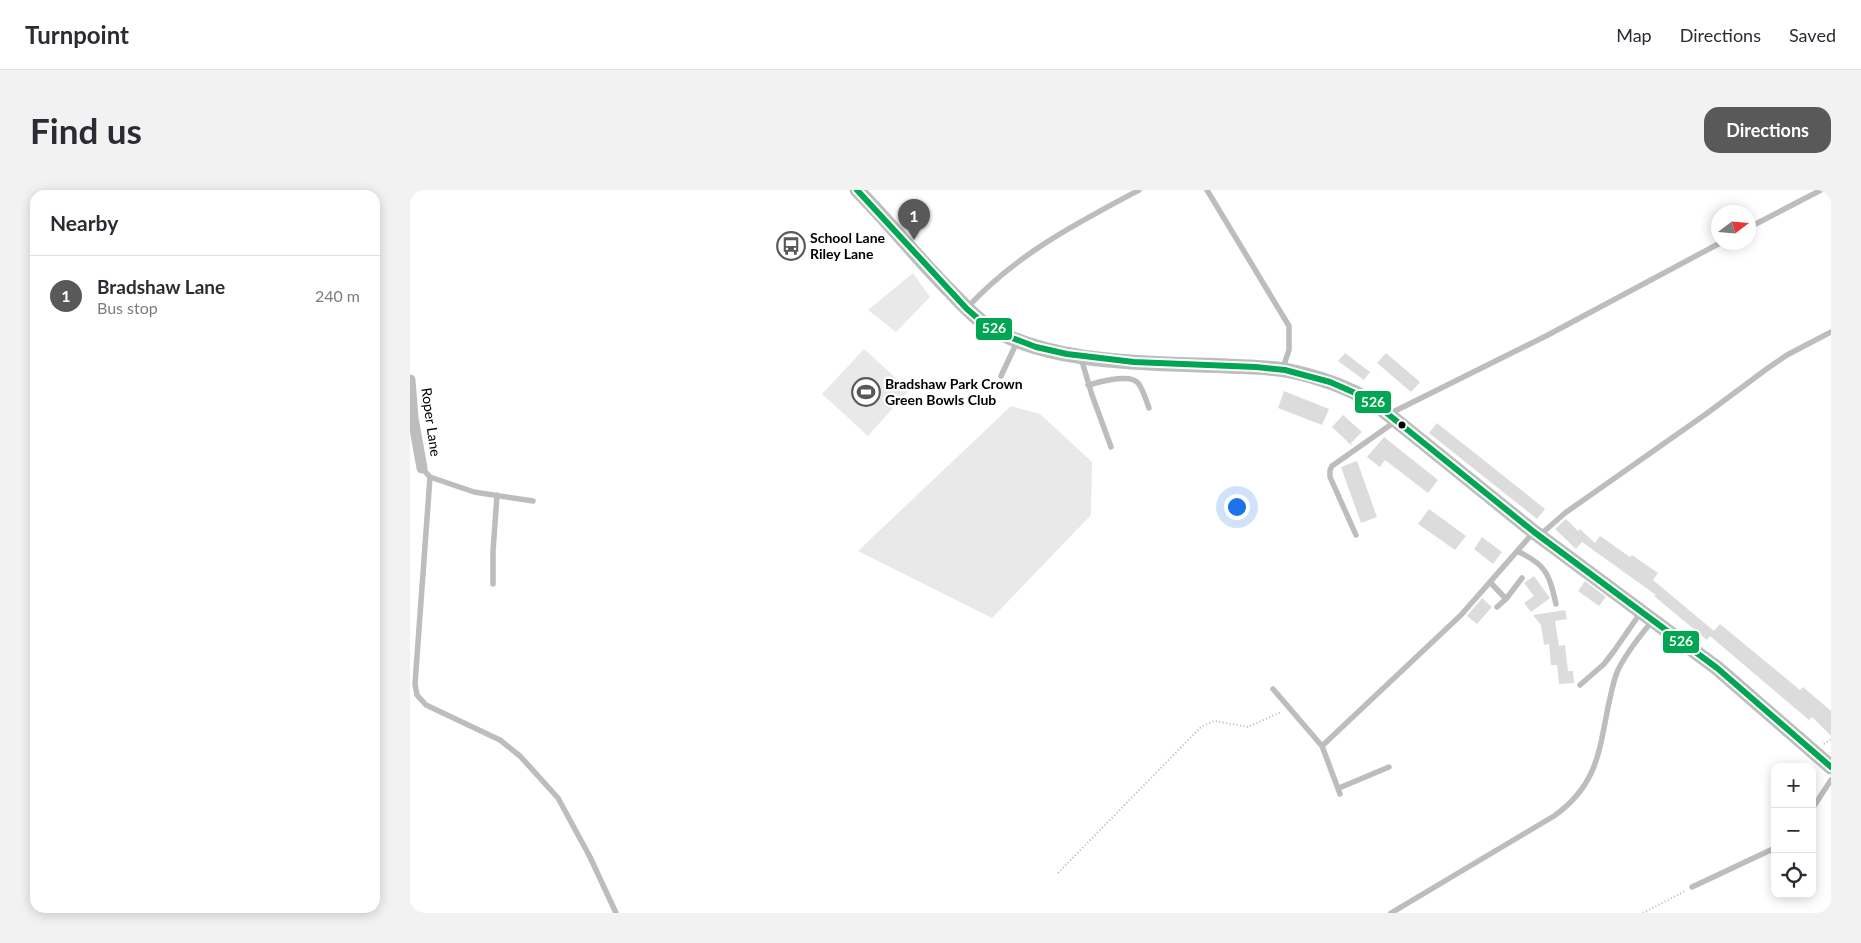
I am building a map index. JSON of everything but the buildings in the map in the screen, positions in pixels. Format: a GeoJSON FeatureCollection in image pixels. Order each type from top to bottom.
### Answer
{"type":"FeatureCollection","features":[{"type":"Feature","properties":{"kind":"street"},"geometry":{"type":"LineString","coordinates":[[857,190],[914,253],[982,322],[1018,340],[1041,349],[1080,356],[1134,362],[1283,370],[1328,381],[1352,390],[1392,417],[1537,534],[1717,668],[1831,767]]}},
{"type":"Feature","properties":{"kind":"street","name":"Roper Lane"},"geometry":{"type":"LineString","coordinates":[[410,380],[412,419],[426,472]]}},
{"type":"Feature","properties":{"kind":"lane"},"geometry":{"type":"LineString","coordinates":[[967,308],[1002,273],[1052,237],[1140,190]]}},
{"type":"Feature","properties":{"kind":"lane"},"geometry":{"type":"LineString","coordinates":[[1207,190],[1289,326],[1289,350],[1283,370]]}},
{"type":"Feature","properties":{"kind":"lane"},"geometry":{"type":"LineString","coordinates":[[1756,224],[1821,190]]}},
{"type":"Feature","properties":{"kind":"lane"},"geometry":{"type":"LineString","coordinates":[[1356,535],[1330,477],[1330,470],[1332,466],[1392,417],[1711,248]]}},
{"type":"Feature","properties":{"kind":"lane"},"geometry":{"type":"LineString","coordinates":[[1322,746],[1461,615],[1518,551],[1537,534],[1768,368],[1787,355],[1831,332]]}},
{"type":"Feature","properties":{"kind":"lane"},"geometry":{"type":"LineString","coordinates":[[1001,376],[1018,340]]}},
{"type":"Feature","properties":{"kind":"lane"},"geometry":{"type":"LineString","coordinates":[[1080,356],[1111,447]]}},
{"type":"Feature","properties":{"kind":"lane"},"geometry":{"type":"LineString","coordinates":[[1088,384],[1121,378],[1133,379],[1138,382],[1149,408]]}},
{"type":"Feature","properties":{"kind":"lane"},"geometry":{"type":"LineString","coordinates":[[533,501],[468,490],[426,472],[415,684],[417,695],[426,705],[500,740],[520,756],[558,798],[590,857],[616,913]]}},
{"type":"Feature","properties":{"kind":"lane"},"geometry":{"type":"LineString","coordinates":[[493,584],[496,495]]}},
{"type":"Feature","properties":{"kind":"lane"},"geometry":{"type":"LineString","coordinates":[[1518,551],[1540,564],[1550,577],[1556,604]]}},
{"type":"Feature","properties":{"kind":"lane"},"geometry":{"type":"LineString","coordinates":[[1497,607],[1506,600],[1522,578]]}},
{"type":"Feature","properties":{"kind":"lane"},"geometry":{"type":"LineString","coordinates":[[1490,582],[1506,600]]}},
{"type":"Feature","properties":{"kind":"lane"},"geometry":{"type":"LineString","coordinates":[[1580,685],[1604,664],[1647,615]]}},
{"type":"Feature","properties":{"kind":"lane"},"geometry":{"type":"LineString","coordinates":[[1391,913],[1554,816],[1578,797],[1597,762],[1611,694],[1618,671],[1647,615]]}},
{"type":"Feature","properties":{"kind":"lane"},"geometry":{"type":"LineString","coordinates":[[1273,689],[1322,746],[1340,791],[1389,767]]}},
{"type":"Feature","properties":{"kind":"lane"},"geometry":{"type":"LineString","coordinates":[[1816,802],[1831,780]]}},
{"type":"Feature","properties":{"kind":"lane"},"geometry":{"type":"LineString","coordinates":[[1692,888],[1771,850]]}},
{"type":"Feature","properties":{"kind":"path"},"geometry":{"type":"LineString","coordinates":[[1058,873],[1201,727],[1214,721],[1248,726],[1277,712],[1293,712]]}},
{"type":"Feature","properties":{"kind":"path"},"geometry":{"type":"LineString","coordinates":[[1643,913],[1692,888]]}},
{"type":"Feature","properties":{"kind":"shaded area"},"geometry":{"type":"Polygon","coordinates":[[[913,273],[930,297],[896,332],[868,310],[913,273]]]}},
{"type":"Feature","properties":{"kind":"shaded area","name":"Bradshaw Park Crown Green Bowls Club"},"geometry":{"type":"Polygon","coordinates":[[[864,349],[909,390],[868,436],[822,394],[864,349]]]}},
{"type":"Feature","properties":{"kind":"shaded area"},"geometry":{"type":"Polygon","coordinates":[[[1011,406],[1040,414],[1092,462],[1091,515],[992,618],[858,551],[1011,406]]]}},
{"type":"Feature","properties":{"kind":"transit line","name":"526"},"geometry":{"type":"LineString","coordinates":[[857,190],[967,309],[982,322],[1007,336],[1036,347],[1067,354],[1134,362],[1285,370],[1330,382],[1373,402],[1534,532],[1717,668],[1831,767]]}},
{"type":"Feature","properties":{"kind":"place","name":"Bradshaw Lane"},"geometry":{"type":"Point","coordinates":[914,240]}},
{"type":"Feature","properties":{"kind":"place","name":"School Lane Riley Lane"},"geometry":{"type":"Point","coordinates":[791,246]}},
{"type":"Feature","properties":{"kind":"place","name":"Bradshaw Park Crown Green Bowls Club"},"geometry":{"type":"Point","coordinates":[866,392]}}]}
